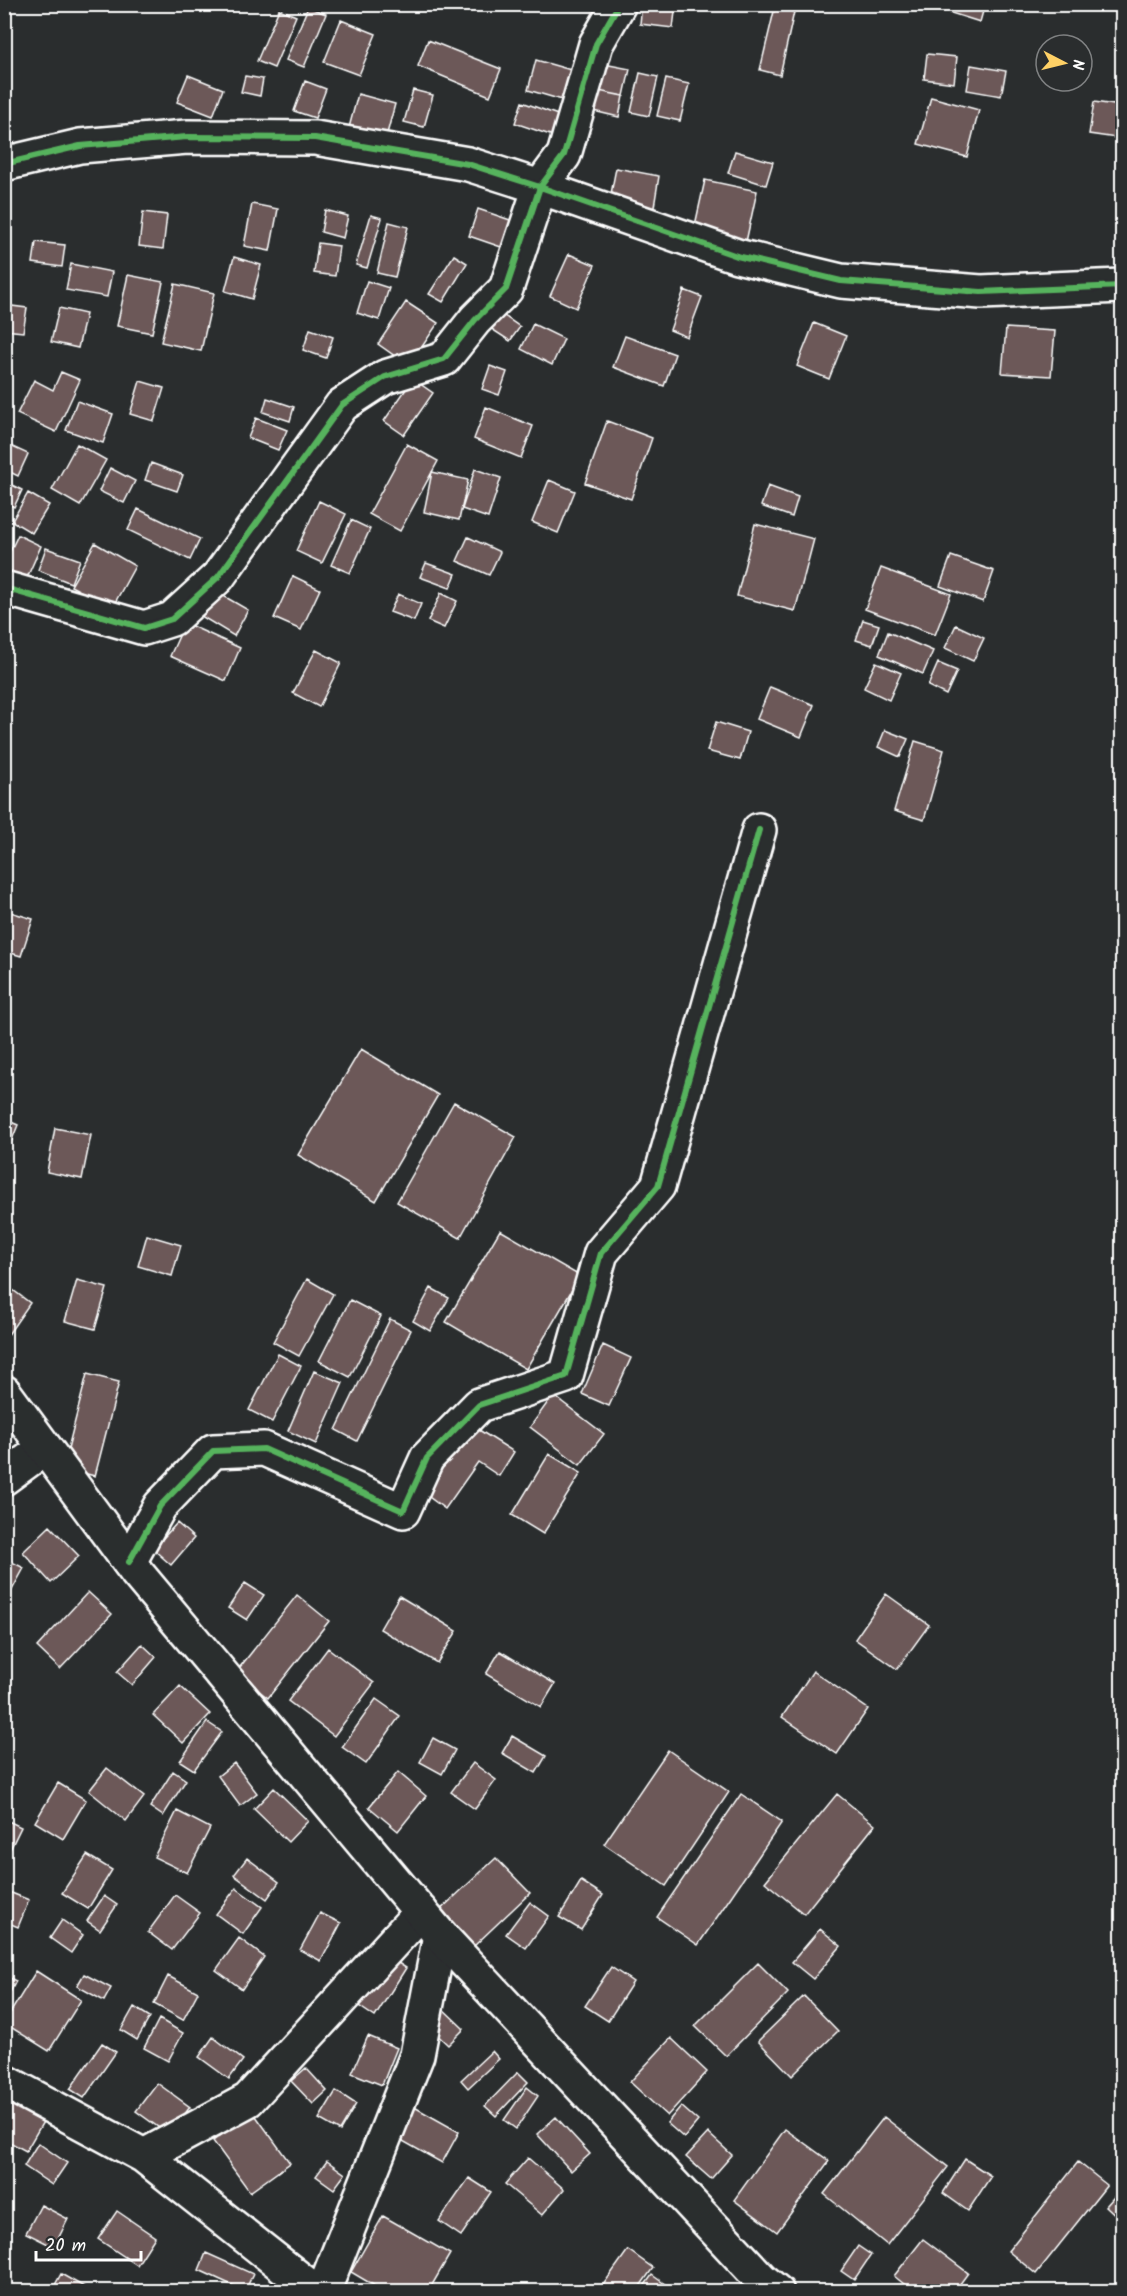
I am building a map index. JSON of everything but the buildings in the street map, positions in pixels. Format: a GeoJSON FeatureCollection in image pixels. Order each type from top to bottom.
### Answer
{"type":"FeatureCollection","features":[{"type":"Feature","properties":{"kind":"street"},"geometry":{"type":"LineString","coordinates":[[4,588],[144,628],[172,618],[218,577],[342,405],[385,377],[444,359],[475,320],[506,289],[540,187],[564,155],[596,44],[619,4]]}},
{"type":"Feature","properties":{"kind":"street"},"geometry":{"type":"LineString","coordinates":[[4,164],[80,146],[187,137],[315,138],[468,164],[737,256],[841,281],[981,292],[1122,286]]}},
{"type":"Feature","properties":{"kind":"street"},"geometry":{"type":"LineString","coordinates":[[129,1562],[160,1506],[213,1451],[264,1449],[403,1511],[427,1458],[479,1405],[566,1376],[601,1253],[658,1186],[759,830]]}},
{"type":"Feature","properties":{"kind":"street"},"geometry":{"type":"LineString","coordinates":[[4,1392],[129,1562],[430,1924],[761,2279],[777,2292]]}},
{"type":"Feature","properties":{"kind":"street"},"geometry":{"type":"LineString","coordinates":[[4,1478],[45,1448]]}},
{"type":"Feature","properties":{"kind":"street"},"geometry":{"type":"LineString","coordinates":[[144,2156],[248,2100],[430,1924]]}},
{"type":"Feature","properties":{"kind":"street"},"geometry":{"type":"LineString","coordinates":[[323,2292],[417,2055],[430,1924]]}},
{"type":"Feature","properties":{"kind":"street"},"geometry":{"type":"LineString","coordinates":[[4,2081],[144,2156],[316,2292]]}},
{"type":"Feature","properties":{"kind":"cycle path"},"geometry":{"type":"LineString","coordinates":[[4,588],[144,628],[172,619],[218,577],[342,405],[385,377],[444,359],[475,320],[506,289],[540,187],[564,155],[596,44],[619,4]]}},
{"type":"Feature","properties":{"kind":"cycle path"},"geometry":{"type":"LineString","coordinates":[[4,164],[80,146],[187,137],[315,138],[468,164],[737,256],[841,281],[981,292],[1122,286]]}},
{"type":"Feature","properties":{"kind":"cycle path"},"geometry":{"type":"LineString","coordinates":[[129,1562],[160,1506],[213,1451],[264,1449],[403,1511],[427,1458],[479,1405],[566,1376],[601,1253],[658,1186],[759,830]]}}]}
